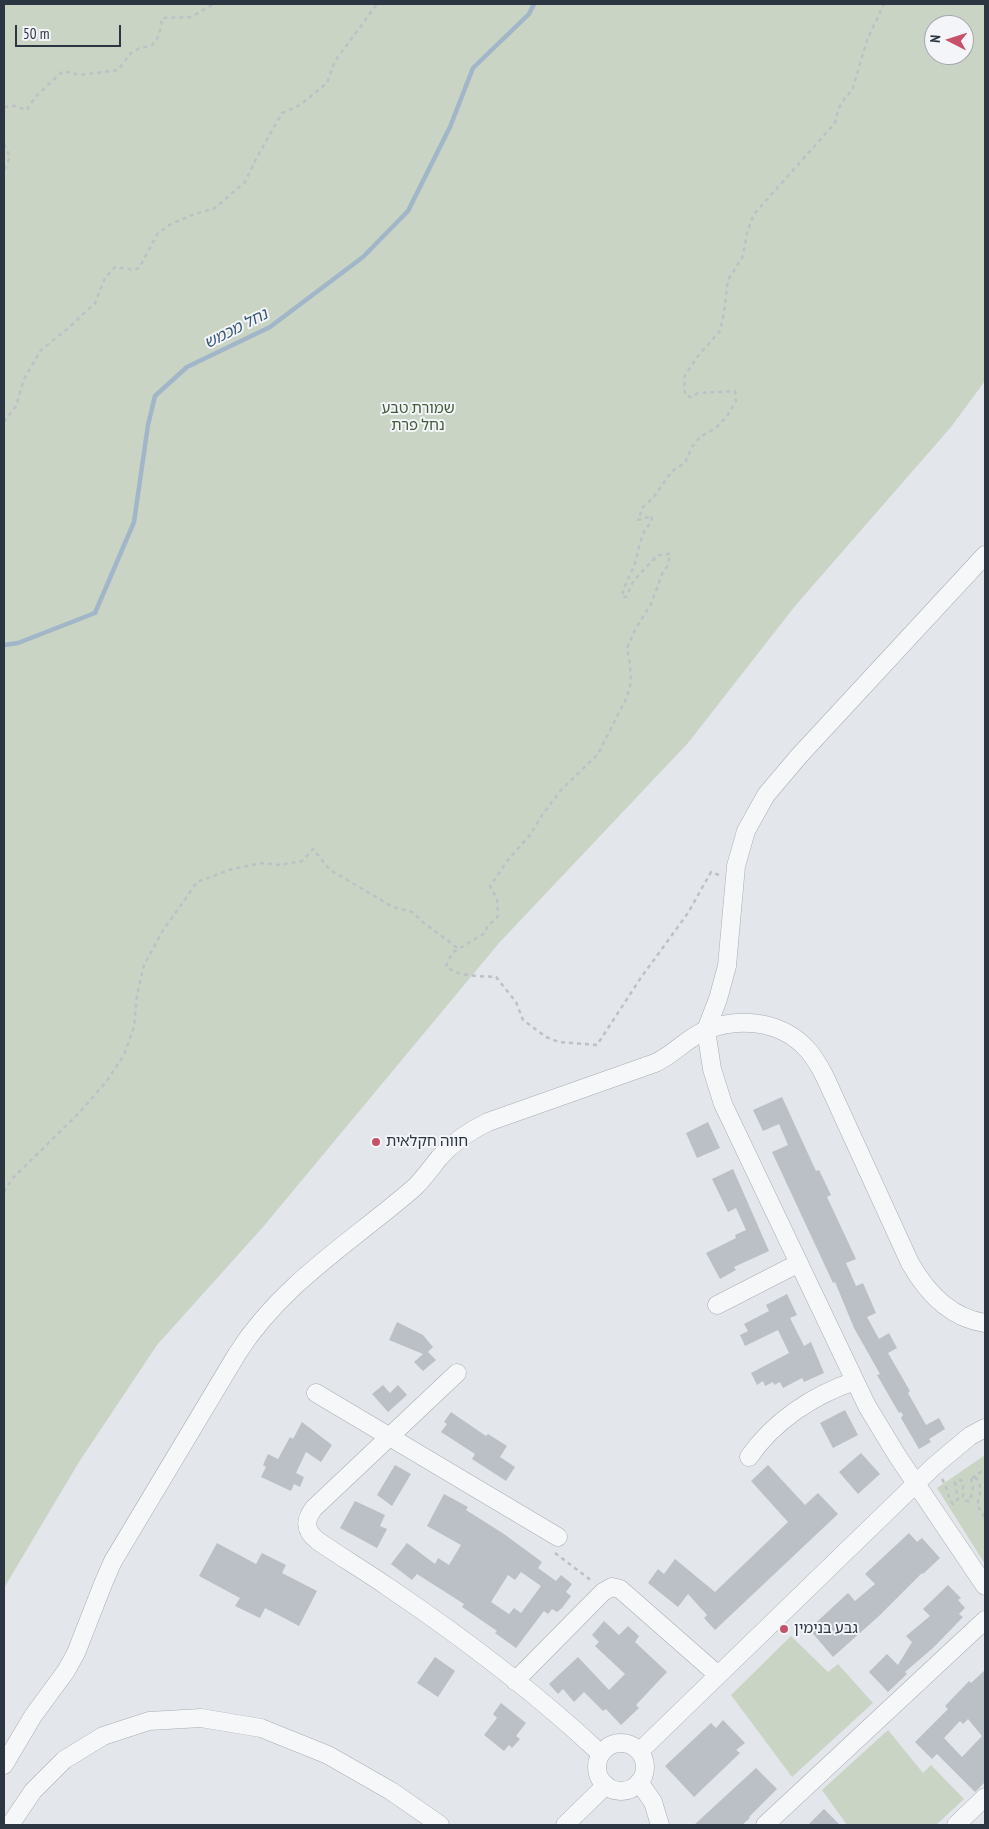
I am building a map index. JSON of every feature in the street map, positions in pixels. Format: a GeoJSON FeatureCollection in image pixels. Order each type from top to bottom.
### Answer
{"type":"FeatureCollection","features":[{"type":"Feature","properties":{"kind":"street"},"geometry":{"type":"LineString","coordinates":[[985,555],[799,756],[766,795],[746,831],[736,866],[728,966],[706,1030],[710,1059],[720,1096],[877,1425],[985,1586]]}},
{"type":"Feature","properties":{"kind":"street"},"geometry":{"type":"LineString","coordinates":[[4,1765],[34,1716],[66,1672],[76,1653],[104,1580],[116,1556],[257,1325],[280,1299],[314,1267],[418,1184],[451,1146],[472,1130],[496,1118],[651,1065],[665,1058],[690,1039],[706,1030],[740,1022],[758,1023],[774,1027],[790,1034],[804,1045],[816,1059],[919,1279],[941,1303],[953,1312],[985,1323]]}},
{"type":"Feature","properties":{"kind":"street"},"geometry":{"type":"LineString","coordinates":[[717,1305],[799,1264]]}},
{"type":"Feature","properties":{"kind":"street"},"geometry":{"type":"LineString","coordinates":[[457,1373],[314,1508],[307,1518],[308,1531],[318,1541],[417,1607],[515,1681],[578,1732],[601,1754]]}},
{"type":"Feature","properties":{"kind":"street"},"geometry":{"type":"LineString","coordinates":[[749,1457],[766,1435],[786,1418],[818,1397],[855,1381]]}},
{"type":"Feature","properties":{"kind":"street"},"geometry":{"type":"LineString","coordinates":[[316,1394],[558,1537]]}},
{"type":"Feature","properties":{"kind":"street"},"geometry":{"type":"LineString","coordinates":[[640,1751],[933,1467],[970,1436],[985,1428]]}},
{"type":"Feature","properties":{"kind":"street"},"geometry":{"type":"LineString","coordinates":[[515,1681],[605,1590],[612,1587],[620,1590],[718,1675]]}},
{"type":"Feature","properties":{"kind":"street"},"geometry":{"type":"LineString","coordinates":[[765,1825],[985,1620]]}},
{"type":"Feature","properties":{"kind":"street"},"geometry":{"type":"LineString","coordinates":[[10,1825],[32,1791],[64,1760],[103,1736],[148,1721],[201,1718],[262,1728],[328,1755],[391,1792],[440,1825]]}},
{"type":"Feature","properties":{"kind":"street"},"geometry":{"type":"LineString","coordinates":[[619,1743],[631,1744],[640,1751],[645,1765],[644,1772],[634,1787],[623,1790],[612,1789],[606,1785],[601,1779],[598,1768],[601,1754],[609,1746],[619,1743]]}},
{"type":"Feature","properties":{"kind":"street"},"geometry":{"type":"LineString","coordinates":[[639,1782],[653,1802],[660,1825]]}},
{"type":"Feature","properties":{"kind":"street"},"geometry":{"type":"LineString","coordinates":[[564,1825],[606,1785]]}},
{"type":"Feature","properties":{"kind":"street"},"geometry":{"type":"LineString","coordinates":[[956,1825],[985,1797]]}},
{"type":"Feature","properties":{"kind":"path"},"geometry":{"type":"LineString","coordinates":[[4,107],[15,106],[27,110],[35,97],[63,71],[80,75],[118,70],[130,53],[152,45],[159,36],[162,18],[191,17],[214,4]]}},
{"type":"Feature","properties":{"kind":"path"},"geometry":{"type":"LineString","coordinates":[[4,422],[16,406],[24,379],[41,350],[95,303],[105,278],[115,267],[134,270],[139,268],[158,233],[178,221],[215,208],[245,182],[282,113],[300,105],[327,83],[335,61],[377,4]]}},
{"type":"Feature","properties":{"kind":"path"},"geometry":{"type":"LineString","coordinates":[[735,879],[711,872],[683,920],[640,979],[597,1045],[559,1042],[546,1037],[523,1020],[516,1002],[496,977],[472,976],[452,971],[446,966],[452,953],[485,933],[487,927],[498,916],[497,899],[490,886],[508,860],[530,835],[561,790],[598,754],[626,697],[630,682],[630,664],[627,648],[636,628],[652,604],[662,574],[668,565],[670,554],[658,555],[634,580],[626,597],[622,596],[647,526],[651,524],[652,516],[638,520],[643,508],[653,498],[672,471],[685,463],[692,447],[700,437],[716,428],[727,416],[736,401],[735,391],[698,393],[692,397],[686,396],[684,389],[686,375],[698,356],[720,331],[728,280],[743,256],[747,232],[754,214],[835,123],[837,113],[845,96],[852,91],[867,40],[884,4]]}},
{"type":"Feature","properties":{"kind":"path"},"geometry":{"type":"LineString","coordinates":[[4,144],[10,157],[4,171]]}},
{"type":"Feature","properties":{"kind":"path"},"geometry":{"type":"LineString","coordinates":[[4,1192],[12,1179],[80,1112],[106,1082],[124,1055],[134,1027],[137,995],[144,965],[162,932],[197,882],[232,869],[262,863],[280,865],[302,861],[313,849],[330,870],[392,907],[412,912],[459,949]]}},
{"type":"Feature","properties":{"kind":"path"},"geometry":{"type":"LineString","coordinates":[[933,1467],[947,1486],[948,1499],[953,1504],[958,1498],[955,1482],[961,1480],[963,1484],[963,1498],[966,1501],[970,1501],[973,1487],[971,1478]]}},
{"type":"Feature","properties":{"kind":"path"},"geometry":{"type":"LineString","coordinates":[[971,1478],[985,1470]]}},
{"type":"Feature","properties":{"kind":"path"},"geometry":{"type":"LineString","coordinates":[[971,1478],[976,1478],[980,1483],[981,1492],[977,1505],[985,1518]]}},
{"type":"Feature","properties":{"kind":"path"},"geometry":{"type":"LineString","coordinates":[[558,1537],[549,1549],[605,1590]]}},
{"type":"Feature","properties":{"kind":"green space","name":"שמורת טבע נחל פרת"},"geometry":{"type":"Polygon","coordinates":[[[4,4],[985,4],[985,381],[951,427],[795,606],[688,743],[499,943],[263,1227],[157,1345],[79,1462],[4,1588],[4,4]]]}},
{"type":"Feature","properties":{"kind":"green space"},"geometry":{"type":"Polygon","coordinates":[[[985,1455],[985,1564],[937,1488],[985,1455]]]}},
{"type":"Feature","properties":{"kind":"green space"},"geometry":{"type":"Polygon","coordinates":[[[791,1636],[828,1672],[838,1664],[873,1703],[792,1777],[731,1695],[791,1636]]]}},
{"type":"Feature","properties":{"kind":"green space"},"geometry":{"type":"Polygon","coordinates":[[[888,1730],[923,1773],[931,1765],[964,1799],[936,1825],[847,1825],[822,1790],[888,1730]]]}},
{"type":"Feature","properties":{"kind":"building"},"geometry":{"type":"Polygon","coordinates":[[[782,1097],[816,1171],[819,1170],[831,1195],[827,1197],[856,1259],[846,1263],[856,1286],[863,1283],[876,1313],[867,1317],[879,1339],[889,1333],[897,1348],[888,1353],[910,1391],[908,1393],[926,1425],[939,1418],[945,1429],[929,1439],[931,1442],[919,1449],[901,1418],[903,1415],[901,1412],[899,1413],[877,1375],[880,1374],[854,1328],[835,1282],[833,1283],[772,1152],[788,1145],[779,1124],[763,1131],[753,1110],[782,1097]]]}},
{"type":"Feature","properties":{"kind":"building"},"geometry":{"type":"Polygon","coordinates":[[[708,1122],[720,1148],[697,1158],[686,1133],[708,1122]]]}},
{"type":"Feature","properties":{"kind":"building"},"geometry":{"type":"Polygon","coordinates":[[[733,1169],[769,1251],[734,1267],[736,1270],[720,1279],[706,1253],[736,1238],[735,1235],[746,1230],[736,1208],[728,1212],[712,1179],[733,1169]]]}},
{"type":"Feature","properties":{"kind":"building"},"geometry":{"type":"Polygon","coordinates":[[[787,1294],[797,1315],[790,1318],[804,1346],[811,1342],[824,1373],[804,1382],[802,1378],[783,1388],[780,1382],[774,1385],[773,1382],[765,1386],[763,1381],[757,1385],[751,1373],[789,1353],[778,1330],[745,1346],[740,1335],[748,1331],[744,1324],[769,1311],[766,1305],[787,1294]]]}},
{"type":"Feature","properties":{"kind":"building"},"geometry":{"type":"Polygon","coordinates":[[[397,1322],[423,1335],[433,1347],[428,1352],[436,1360],[423,1371],[414,1362],[423,1354],[389,1340],[397,1322]]]}},
{"type":"Feature","properties":{"kind":"building"},"geometry":{"type":"Polygon","coordinates":[[[383,1385],[390,1393],[398,1385],[407,1395],[388,1412],[372,1394],[383,1385]]]}},
{"type":"Feature","properties":{"kind":"building"},"geometry":{"type":"Polygon","coordinates":[[[845,1410],[858,1435],[833,1448],[820,1423],[845,1410]]]}},
{"type":"Feature","properties":{"kind":"building"},"geometry":{"type":"Polygon","coordinates":[[[451,1412],[486,1436],[488,1434],[507,1446],[500,1457],[515,1467],[506,1481],[472,1459],[475,1454],[441,1432],[447,1424],[444,1422],[451,1412]]]}},
{"type":"Feature","properties":{"kind":"building"},"geometry":{"type":"Polygon","coordinates":[[[302,1422],[332,1445],[321,1462],[306,1452],[296,1473],[304,1477],[300,1487],[294,1484],[291,1491],[261,1477],[266,1467],[263,1465],[268,1454],[278,1459],[290,1437],[293,1439],[302,1422]]]}},
{"type":"Feature","properties":{"kind":"building"},"geometry":{"type":"Polygon","coordinates":[[[861,1453],[880,1474],[858,1494],[839,1472],[861,1453]]]}},
{"type":"Feature","properties":{"kind":"building"},"geometry":{"type":"Polygon","coordinates":[[[395,1465],[411,1474],[392,1506],[377,1495],[395,1465]]]}},
{"type":"Feature","properties":{"kind":"building"},"geometry":{"type":"Polygon","coordinates":[[[768,1465],[805,1505],[818,1493],[838,1514],[715,1630],[704,1618],[707,1615],[688,1594],[678,1607],[648,1583],[658,1569],[664,1574],[675,1559],[715,1592],[788,1522],[751,1481],[768,1465]]]}},
{"type":"Feature","properties":{"kind":"building"},"geometry":{"type":"Polygon","coordinates":[[[444,1494],[468,1507],[466,1510],[504,1534],[542,1562],[538,1568],[556,1581],[561,1575],[572,1584],[566,1592],[571,1596],[557,1612],[552,1609],[548,1614],[544,1611],[516,1648],[495,1633],[497,1631],[462,1607],[464,1604],[417,1574],[412,1580],[391,1564],[407,1543],[435,1564],[438,1558],[449,1565],[461,1545],[427,1526],[444,1494]],[[521,1572],[515,1580],[508,1575],[491,1602],[509,1614],[514,1608],[521,1613],[541,1586],[521,1572]]]}},
{"type":"Feature","properties":{"kind":"building"},"geometry":{"type":"Polygon","coordinates":[[[355,1501],[385,1515],[380,1526],[387,1529],[377,1548],[340,1528],[355,1501]]]}},
{"type":"Feature","properties":{"kind":"building"},"geometry":{"type":"Polygon","coordinates":[[[909,1533],[917,1542],[922,1538],[940,1558],[833,1657],[809,1629],[848,1593],[855,1601],[875,1584],[865,1574],[909,1533]]]}},
{"type":"Feature","properties":{"kind":"building"},"geometry":{"type":"Polygon","coordinates":[[[217,1543],[256,1564],[262,1553],[286,1565],[282,1573],[317,1591],[299,1626],[265,1608],[260,1618],[235,1606],[240,1598],[199,1576],[217,1543]]]}},
{"type":"Feature","properties":{"kind":"building"},"geometry":{"type":"Polygon","coordinates":[[[948,1585],[961,1598],[958,1600],[965,1608],[959,1614],[963,1617],[934,1647],[905,1672],[907,1674],[888,1692],[869,1672],[887,1654],[898,1665],[912,1642],[906,1636],[930,1616],[923,1609],[948,1585]]]}},
{"type":"Feature","properties":{"kind":"building"},"geometry":{"type":"Polygon","coordinates":[[[604,1621],[619,1635],[628,1626],[639,1636],[635,1642],[667,1672],[636,1705],[639,1708],[621,1725],[606,1709],[603,1711],[584,1692],[574,1702],[563,1689],[558,1694],[549,1684],[578,1657],[609,1690],[625,1674],[595,1646],[599,1642],[592,1635],[604,1621]]]}},
{"type":"Feature","properties":{"kind":"building"},"geometry":{"type":"Polygon","coordinates":[[[435,1657],[455,1671],[438,1697],[417,1683],[435,1657]]]}},
{"type":"Feature","properties":{"kind":"building"},"geometry":{"type":"Polygon","coordinates":[[[985,1670],[985,1782],[975,1792],[937,1754],[932,1759],[915,1742],[948,1709],[945,1706],[969,1681],[971,1683],[985,1670]],[[968,1719],[963,1724],[960,1721],[944,1738],[962,1757],[982,1736],[968,1719]]]}},
{"type":"Feature","properties":{"kind":"building"},"geometry":{"type":"Polygon","coordinates":[[[501,1703],[526,1723],[516,1736],[520,1739],[512,1748],[509,1745],[504,1751],[484,1735],[497,1718],[493,1714],[501,1703]]]}},
{"type":"Feature","properties":{"kind":"building"},"geometry":{"type":"Polygon","coordinates":[[[723,1720],[745,1743],[736,1750],[740,1753],[694,1797],[665,1766],[711,1723],[716,1728],[723,1720]]]}},
{"type":"Feature","properties":{"kind":"building"},"geometry":{"type":"Polygon","coordinates":[[[756,1768],[777,1789],[750,1818],[742,1825],[694,1825],[756,1768]]]}},
{"type":"Feature","properties":{"kind":"building"},"geometry":{"type":"Polygon","coordinates":[[[824,1809],[840,1825],[808,1825],[824,1809]]]}},
{"type":"Feature","properties":{"kind":"waterway","name":"נחל מכמש"},"geometry":{"type":"LineString","coordinates":[[4,645],[18,643],[95,613],[134,522],[148,425],[155,396],[187,367],[270,327],[363,257],[408,211],[450,127],[473,68],[529,14],[534,4]]}},
{"type":"Feature","properties":{"kind":"place","name":"חווה חקלאית"},"geometry":{"type":"Point","coordinates":[376,1142]}},
{"type":"Feature","properties":{"kind":"place","name":"גבע בנימין"},"geometry":{"type":"Point","coordinates":[784,1629]}}]}
